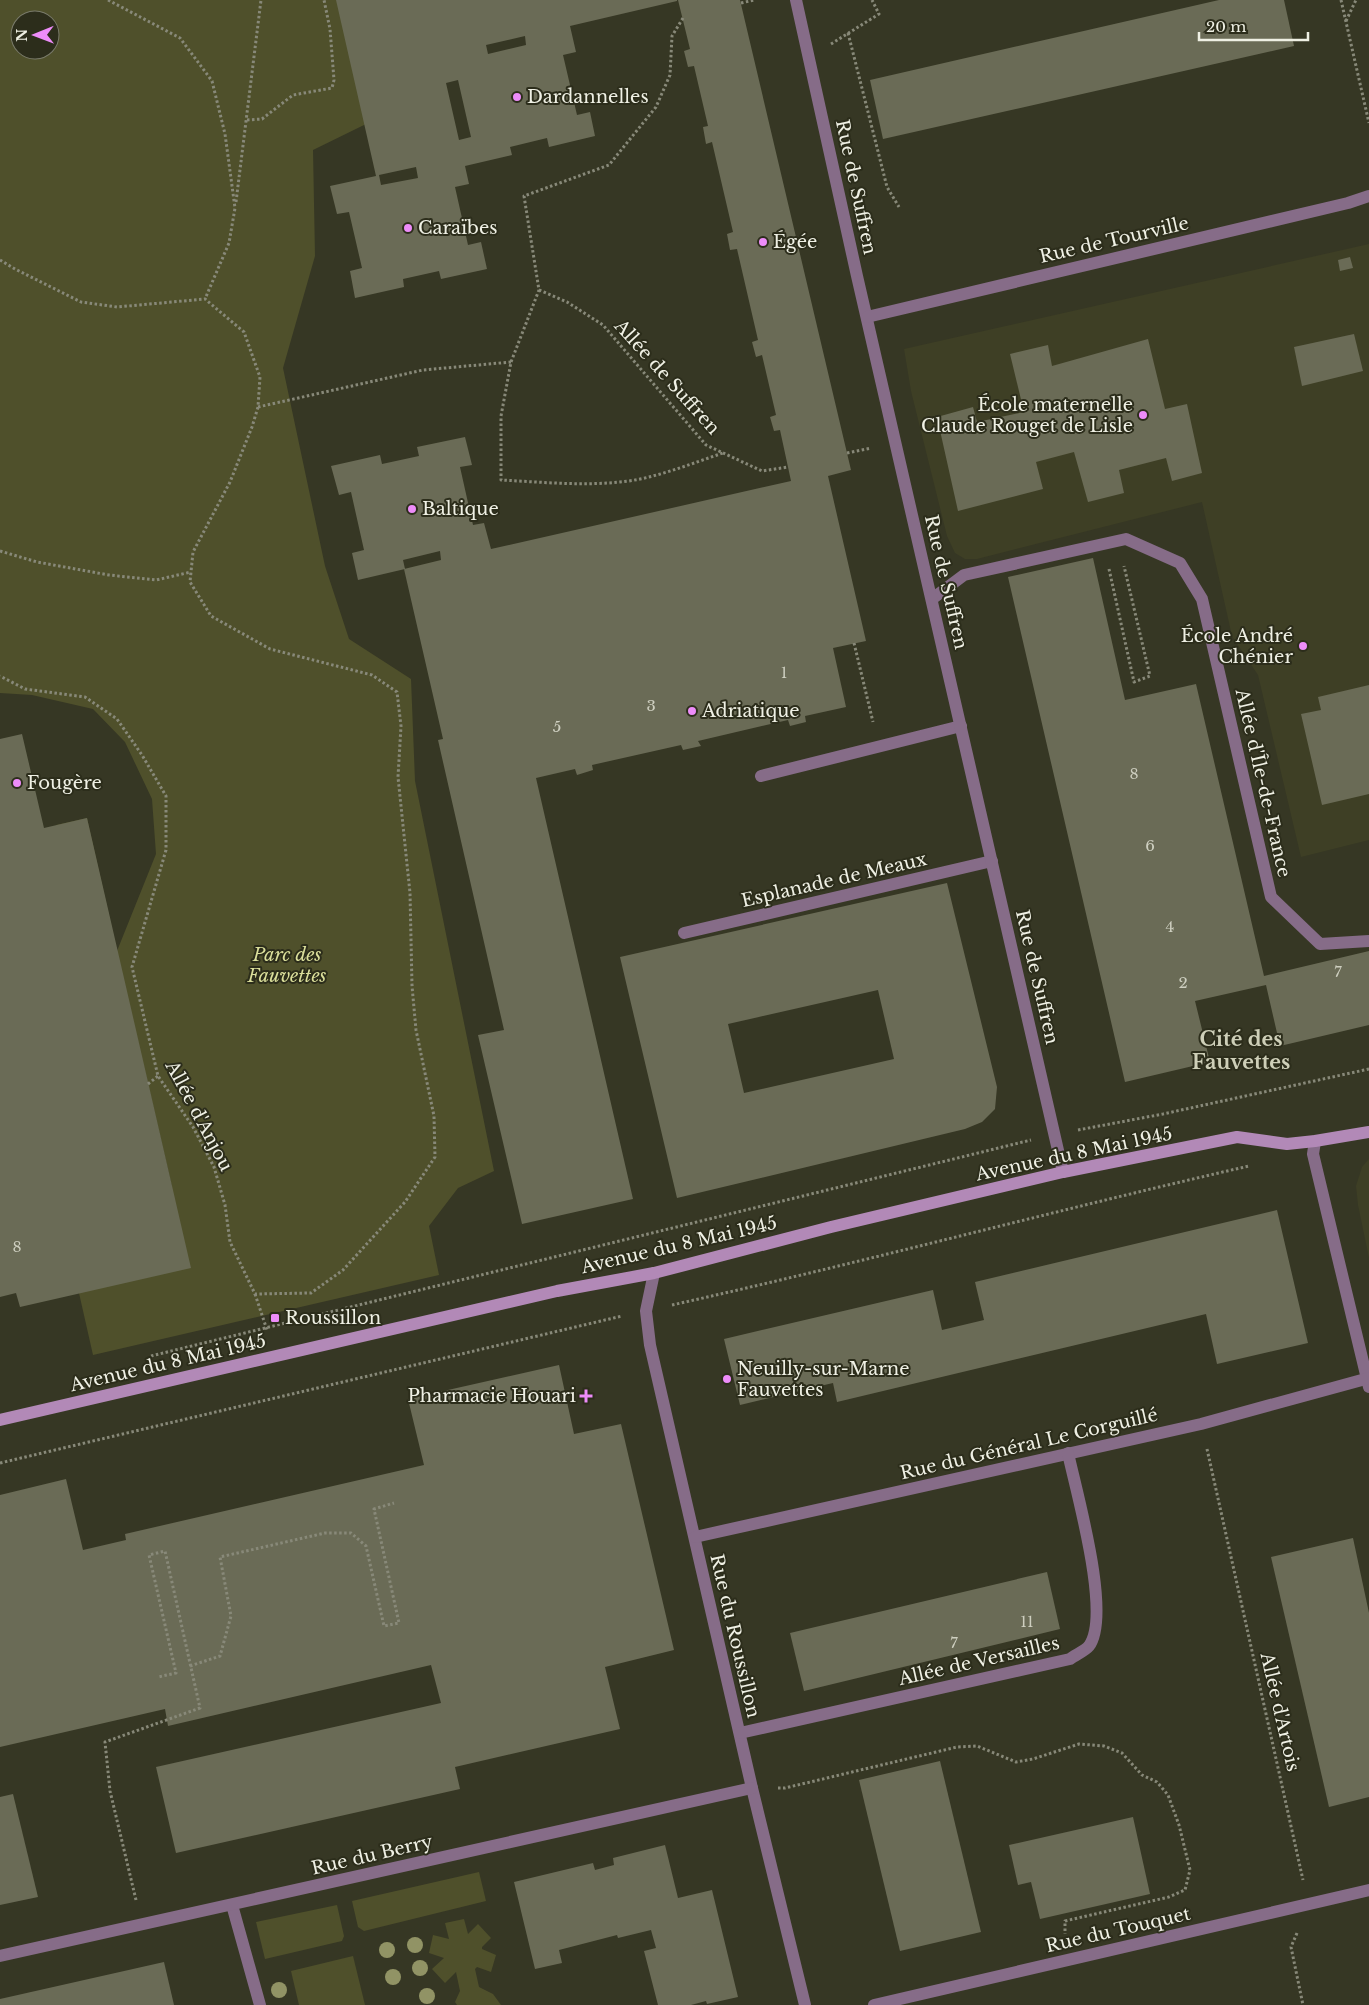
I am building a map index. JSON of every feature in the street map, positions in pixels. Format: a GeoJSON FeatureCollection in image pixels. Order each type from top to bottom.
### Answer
{"type":"FeatureCollection","features":[{"type":"Feature","properties":{"kind":"street","name":"Rue de Suffren"},"geometry":{"type":"LineString","coordinates":[[796,0],[1064,1172]]}},
{"type":"Feature","properties":{"kind":"street","name":"Rue de Tourville"},"geometry":{"type":"LineString","coordinates":[[867,317],[1348,203],[1369,196]]}},
{"type":"Feature","properties":{"kind":"street","name":"Allée d'Île-de-France"},"geometry":{"type":"LineString","coordinates":[[932,599],[964,575],[1126,539],[1180,563],[1202,599],[1271,897],[1320,944],[1369,941]]}},
{"type":"Feature","properties":{"kind":"street"},"geometry":{"type":"LineString","coordinates":[[761,776],[961,726]]}},
{"type":"Feature","properties":{"kind":"street","name":"Esplanade de Meaux"},"geometry":{"type":"LineString","coordinates":[[684,933],[992,861]]}},
{"type":"Feature","properties":{"kind":"street","name":"Avenue du 8 Mai 1945"},"geometry":{"type":"LineString","coordinates":[[0,1420],[557,1291],[654,1273],[831,1227],[1064,1172],[1237,1137],[1287,1144],[1369,1132]]}},
{"type":"Feature","properties":{"kind":"street"},"geometry":{"type":"LineString","coordinates":[[1315,1141],[1313,1154],[1368,1381]]}},
{"type":"Feature","properties":{"kind":"street","name":"Rue du Roussillon"},"geometry":{"type":"LineString","coordinates":[[654,1273],[646,1311],[650,1345],[804,2005]]}},
{"type":"Feature","properties":{"kind":"street","name":"Rue du Général Le Corguillé"},"geometry":{"type":"LineString","coordinates":[[694,1537],[1201,1424],[1368,1381]]}},
{"type":"Feature","properties":{"kind":"street","name":"Allée de Versailles"},"geometry":{"type":"LineString","coordinates":[[740,1733],[1070,1659],[1089,1646],[1097,1625],[1095,1575],[1068,1453]]}},
{"type":"Feature","properties":{"kind":"street","name":"Rue du Berry"},"geometry":{"type":"LineString","coordinates":[[0,1956],[752,1788]]}},
{"type":"Feature","properties":{"kind":"street","name":"Rue du Touquet"},"geometry":{"type":"LineString","coordinates":[[874,2005],[1369,1890]]}},
{"type":"Feature","properties":{"kind":"street"},"geometry":{"type":"LineString","coordinates":[[232,1904],[260,2005]]}},
{"type":"Feature","properties":{"kind":"path"},"geometry":{"type":"LineString","coordinates":[[108,0],[180,38],[212,81],[225,134],[235,208]]}},
{"type":"Feature","properties":{"kind":"path"},"geometry":{"type":"LineString","coordinates":[[205,299],[229,243],[247,120],[261,0]]}},
{"type":"Feature","properties":{"kind":"path"},"geometry":{"type":"LineString","coordinates":[[247,120],[262,119],[293,94],[332,88],[334,80],[330,29],[324,0]]}},
{"type":"Feature","properties":{"kind":"path"},"geometry":{"type":"LineString","coordinates":[[741,3],[754,0]]}},
{"type":"Feature","properties":{"kind":"path"},"geometry":{"type":"LineString","coordinates":[[809,58],[880,14],[872,0]]}},
{"type":"Feature","properties":{"kind":"path"},"geometry":{"type":"LineString","coordinates":[[1340,0],[1369,123]]}},
{"type":"Feature","properties":{"kind":"path"},"geometry":{"type":"LineString","coordinates":[[1346,22],[1356,0]]}},
{"type":"Feature","properties":{"kind":"path"},"geometry":{"type":"LineString","coordinates":[[539,290],[524,196],[609,165],[656,107],[670,75],[672,36],[682,18]]}},
{"type":"Feature","properties":{"kind":"path"},"geometry":{"type":"LineString","coordinates":[[848,33],[887,187],[898,207]]}},
{"type":"Feature","properties":{"kind":"path"},"geometry":{"type":"LineString","coordinates":[[0,260],[81,302],[117,306],[205,299],[244,332],[260,377],[258,406],[252,427],[230,482],[193,552],[190,582],[211,616],[270,649],[372,675],[397,692],[401,726],[398,777],[410,894],[412,986],[416,1030],[434,1116],[435,1157],[405,1202],[343,1270],[311,1293],[255,1294]]}},
{"type":"Feature","properties":{"kind":"path","name":"Allée de Suffren"},"geometry":{"type":"LineString","coordinates":[[723,453],[671,471],[620,482],[561,483],[501,480],[501,416],[511,362],[539,290],[567,302],[603,325],[706,445],[723,453],[762,472],[788,467]]}},
{"type":"Feature","properties":{"kind":"path"},"geometry":{"type":"LineString","coordinates":[[258,406],[423,370],[511,362]]}},
{"type":"Feature","properties":{"kind":"path"},"geometry":{"type":"LineString","coordinates":[[1103,570],[1110,569],[1134,682],[1150,676],[1118,541]]}},
{"type":"Feature","properties":{"kind":"path"},"geometry":{"type":"LineString","coordinates":[[0,551],[37,562],[109,575],[156,580],[191,572]]}},
{"type":"Feature","properties":{"kind":"path"},"geometry":{"type":"LineString","coordinates":[[854,643],[880,746]]}},
{"type":"Feature","properties":{"kind":"path","name":"Allée d'Anjou"},"geometry":{"type":"LineString","coordinates":[[0,676],[25,688],[85,697],[117,719],[142,755],[166,796],[166,850],[132,967],[158,1076],[193,1126],[214,1167],[225,1205],[230,1242],[255,1294],[276,1356]]}},
{"type":"Feature","properties":{"kind":"path"},"geometry":{"type":"LineString","coordinates":[[143,1358],[1055,1134],[1163,1114],[1369,1069]]}},
{"type":"Feature","properties":{"kind":"path"},"geometry":{"type":"LineString","coordinates":[[148,1084],[158,1076]]}},
{"type":"Feature","properties":{"kind":"path"},"geometry":{"type":"LineString","coordinates":[[0,1464],[646,1311],[807,1275],[1096,1201],[1254,1165]]}},
{"type":"Feature","properties":{"kind":"path","name":"Allée d'Artois"},"geometry":{"type":"LineString","coordinates":[[1201,1424],[1309,1904]]}},
{"type":"Feature","properties":{"kind":"path"},"geometry":{"type":"LineString","coordinates":[[190,1666],[220,1656],[231,1616],[220,1557],[325,1532],[351,1533],[366,1546],[384,1626],[399,1622],[374,1509],[394,1503]]}},
{"type":"Feature","properties":{"kind":"path"},"geometry":{"type":"LineString","coordinates":[[142,1924],[110,1791],[105,1742],[200,1708],[165,1551],[148,1555],[176,1673],[158,1677]]}},
{"type":"Feature","properties":{"kind":"path"},"geometry":{"type":"LineString","coordinates":[[752,1788],[785,1788],[958,1747],[977,1746],[1016,1762],[1033,1759],[1079,1744],[1104,1746],[1122,1753],[1142,1775],[1157,1782],[1168,1795],[1179,1825],[1190,1870],[1185,1890],[1169,1897],[1065,1921],[1064,1960]]}},
{"type":"Feature","properties":{"kind":"path"},"geometry":{"type":"LineString","coordinates":[[1303,2005],[1291,1947],[1309,1904]]}},
{"type":"Feature","properties":{"kind":"shaded area","name":"École maternelle Claude Rouget de Lisle"},"geometry":{"type":"Polygon","coordinates":[[[1369,244],[1369,840],[1301,857],[1258,675],[1232,636],[1202,502],[977,559],[965,559],[955,553],[947,536],[911,391],[904,349],[1369,244]]]}},
{"type":"Feature","properties":{"kind":"shaded area"},"geometry":{"type":"Polygon","coordinates":[[[1369,1159],[1369,1258],[1356,1186],[1362,1167],[1369,1159]]]}},
{"type":"Feature","properties":{"kind":"green space","name":"Parc des Fauvettes"},"geometry":{"type":"Polygon","coordinates":[[[0,0],[362,0],[391,118],[364,125],[313,150],[315,256],[283,368],[325,566],[349,639],[411,679],[415,781],[494,1171],[458,1188],[429,1226],[439,1275],[93,1355],[79,1293],[172,1187],[117,952],[60,844],[56,825],[87,818],[117,951],[156,854],[152,799],[125,742],[93,709],[32,695],[0,693],[0,0]]]}},
{"type":"Feature","properties":{"kind":"green space"},"geometry":{"type":"Polygon","coordinates":[[[479,1872],[486,1901],[364,1931],[358,1927],[352,1901],[479,1872]]]}},
{"type":"Feature","properties":{"kind":"green space"},"geometry":{"type":"Polygon","coordinates":[[[337,1905],[344,1936],[342,1941],[265,1959],[256,1922],[337,1905]]]}},
{"type":"Feature","properties":{"kind":"green space"},"geometry":{"type":"Polygon","coordinates":[[[464,1919],[468,1934],[478,1924],[491,1938],[482,1949],[496,1955],[491,1972],[477,1967],[475,1969],[479,1987],[493,1994],[501,2005],[457,2005],[455,2002],[460,1991],[456,1972],[445,1983],[432,1969],[444,1958],[429,1953],[433,1935],[449,1939],[445,1923],[464,1919]]]}},
{"type":"Feature","properties":{"kind":"green space"},"geometry":{"type":"Polygon","coordinates":[[[353,1956],[365,2005],[299,2005],[291,1971],[353,1956]]]}},
{"type":"Feature","properties":{"kind":"building"},"geometry":{"type":"Polygon","coordinates":[[[336,0],[677,0],[570,26],[576,52],[563,55],[577,115],[590,112],[595,136],[549,147],[547,138],[510,147],[512,155],[465,166],[469,184],[455,187],[468,245],[481,242],[487,269],[441,279],[439,271],[403,279],[404,287],[355,298],[350,271],[362,268],[349,212],[337,214],[330,186],[376,176],[336,0]],[[525,36],[486,45],[488,54],[526,45],[525,36]],[[458,80],[446,83],[459,140],[471,137],[458,80]],[[416,167],[379,175],[381,185],[418,178],[416,167]]]}},
{"type":"Feature","properties":{"kind":"building"},"geometry":{"type":"Polygon","coordinates":[[[678,0],[740,0],[851,470],[828,476],[866,641],[833,648],[846,707],[805,716],[806,722],[790,726],[788,720],[698,741],[701,746],[683,750],[681,745],[592,765],[593,770],[577,775],[575,769],[536,778],[633,1199],[522,1224],[478,1035],[504,1030],[438,740],[443,739],[404,569],[358,580],[352,553],[364,550],[351,492],[339,495],[331,466],[380,455],[382,464],[419,456],[417,447],[465,437],[472,465],[460,467],[473,525],[484,523],[491,549],[791,481],[780,430],[774,431],[770,417],[776,415],[762,355],[756,357],[752,342],[758,340],[737,249],[730,250],[727,234],[733,232],[712,142],[706,144],[703,127],[708,126],[694,66],[688,67],[684,51],[690,49],[678,0]],[[440,551],[403,560],[405,569],[441,560],[440,551]]]}},
{"type":"Feature","properties":{"kind":"building"},"geometry":{"type":"Polygon","coordinates":[[[1219,0],[1284,0],[1294,46],[883,139],[870,80],[1219,0]]]}},
{"type":"Feature","properties":{"kind":"building"},"geometry":{"type":"Polygon","coordinates":[[[1350,257],[1353,268],[1340,271],[1338,260],[1350,257]]]}},
{"type":"Feature","properties":{"kind":"building"},"geometry":{"type":"Polygon","coordinates":[[[1354,334],[1363,371],[1302,386],[1294,347],[1354,334]]]}},
{"type":"Feature","properties":{"kind":"building"},"geometry":{"type":"Polygon","coordinates":[[[1148,339],[1165,409],[1187,404],[1202,473],[1172,481],[1166,458],[1119,470],[1124,493],[1088,502],[1074,452],[1036,462],[1043,489],[958,511],[937,417],[973,407],[977,422],[1024,412],[1010,354],[1048,345],[1052,366],[1148,339]]]}},
{"type":"Feature","properties":{"kind":"building"},"geometry":{"type":"Polygon","coordinates":[[[1093,558],[1125,700],[1196,684],[1264,976],[1369,951],[1369,1025],[1280,1046],[1266,985],[1195,1001],[1210,1062],[1125,1082],[1008,577],[1093,558]]]}},
{"type":"Feature","properties":{"kind":"building"},"geometry":{"type":"Polygon","coordinates":[[[1369,685],[1369,794],[1322,805],[1301,714],[1321,710],[1318,697],[1369,685]]]}},
{"type":"Feature","properties":{"kind":"building"},"geometry":{"type":"Polygon","coordinates":[[[22,734],[44,828],[87,818],[191,1268],[20,1307],[16,1293],[0,1297],[0,739],[22,734]]]}},
{"type":"Feature","properties":{"kind":"building"},"geometry":{"type":"Polygon","coordinates":[[[947,883],[997,1087],[995,1109],[982,1122],[965,1129],[677,1198],[620,957],[947,883]],[[878,990],[728,1024],[744,1093],[894,1059],[878,990]]]}},
{"type":"Feature","properties":{"kind":"building"},"geometry":{"type":"Polygon","coordinates":[[[1277,1210],[1308,1343],[1217,1364],[1206,1314],[837,1402],[833,1383],[740,1405],[724,1339],[933,1290],[942,1330],[984,1320],[975,1282],[1277,1210]]]}},
{"type":"Feature","properties":{"kind":"building"},"geometry":{"type":"Polygon","coordinates":[[[559,1365],[574,1434],[621,1424],[674,1650],[605,1667],[620,1729],[455,1767],[460,1789],[176,1853],[156,1767],[441,1703],[431,1665],[168,1726],[165,1709],[0,1747],[0,1495],[66,1479],[83,1550],[126,1540],[125,1534],[424,1465],[408,1399],[559,1365]]]}},
{"type":"Feature","properties":{"kind":"building"},"geometry":{"type":"Polygon","coordinates":[[[1353,1538],[1369,1613],[1369,1797],[1329,1807],[1271,1557],[1353,1538]]]}},
{"type":"Feature","properties":{"kind":"building"},"geometry":{"type":"Polygon","coordinates":[[[1047,1572],[1060,1629],[804,1691],[790,1633],[1047,1572]]]}},
{"type":"Feature","properties":{"kind":"building"},"geometry":{"type":"Polygon","coordinates":[[[940,1761],[981,1932],[900,1951],[859,1780],[940,1761]]]}},
{"type":"Feature","properties":{"kind":"building"},"geometry":{"type":"Polygon","coordinates":[[[13,1794],[38,1897],[0,1905],[0,1797],[13,1794]]]}},
{"type":"Feature","properties":{"kind":"building"},"geometry":{"type":"Polygon","coordinates":[[[1133,1817],[1150,1894],[1040,1919],[1031,1882],[1018,1885],[1009,1845],[1133,1817]]]}},
{"type":"Feature","properties":{"kind":"building"},"geometry":{"type":"Polygon","coordinates":[[[665,1845],[678,1898],[712,1890],[738,1997],[707,2004],[706,2001],[691,2005],[658,2005],[644,1951],[656,1948],[651,1930],[618,1938],[617,1935],[559,1950],[562,1963],[535,1969],[514,1882],[593,1863],[595,1870],[614,1865],[613,1858],[665,1845]]]}},
{"type":"Feature","properties":{"kind":"building"},"geometry":{"type":"Polygon","coordinates":[[[164,1962],[174,2005],[0,2005],[0,1999],[164,1962]]]}},
{"type":"Feature","properties":{"kind":"place","name":"Dardannelles"},"geometry":{"type":"Point","coordinates":[517,97]}},
{"type":"Feature","properties":{"kind":"place","name":"Caraïbes"},"geometry":{"type":"Point","coordinates":[408,228]}},
{"type":"Feature","properties":{"kind":"place","name":"Égée"},"geometry":{"type":"Point","coordinates":[763,242]}},
{"type":"Feature","properties":{"kind":"place","name":"École maternelle Claude Rouget de Lisle"},"geometry":{"type":"Point","coordinates":[1143,415]}},
{"type":"Feature","properties":{"kind":"place","name":"Baltique"},"geometry":{"type":"Point","coordinates":[412,509]}},
{"type":"Feature","properties":{"kind":"place","name":"École André Chénier"},"geometry":{"type":"Point","coordinates":[1303,646]}},
{"type":"Feature","properties":{"kind":"place","name":"Adriatique"},"geometry":{"type":"Point","coordinates":[692,711]}},
{"type":"Feature","properties":{"kind":"place","name":"Fougère"},"geometry":{"type":"Point","coordinates":[17,783]}},
{"type":"Feature","properties":{"kind":"place","name":"Roussillon"},"geometry":{"type":"Point","coordinates":[275,1318]}},
{"type":"Feature","properties":{"kind":"place","name":"Neuilly-sur-Marne Fauvettes"},"geometry":{"type":"Point","coordinates":[727,1379]}},
{"type":"Feature","properties":{"kind":"place","name":"Pharmacie Houari"},"geometry":{"type":"Point","coordinates":[586,1396]}},
{"type":"Feature","properties":{"kind":"district","name":"Cité des Fauvettes"},"geometry":{"type":"Point","coordinates":[1241,1050]}}]}
